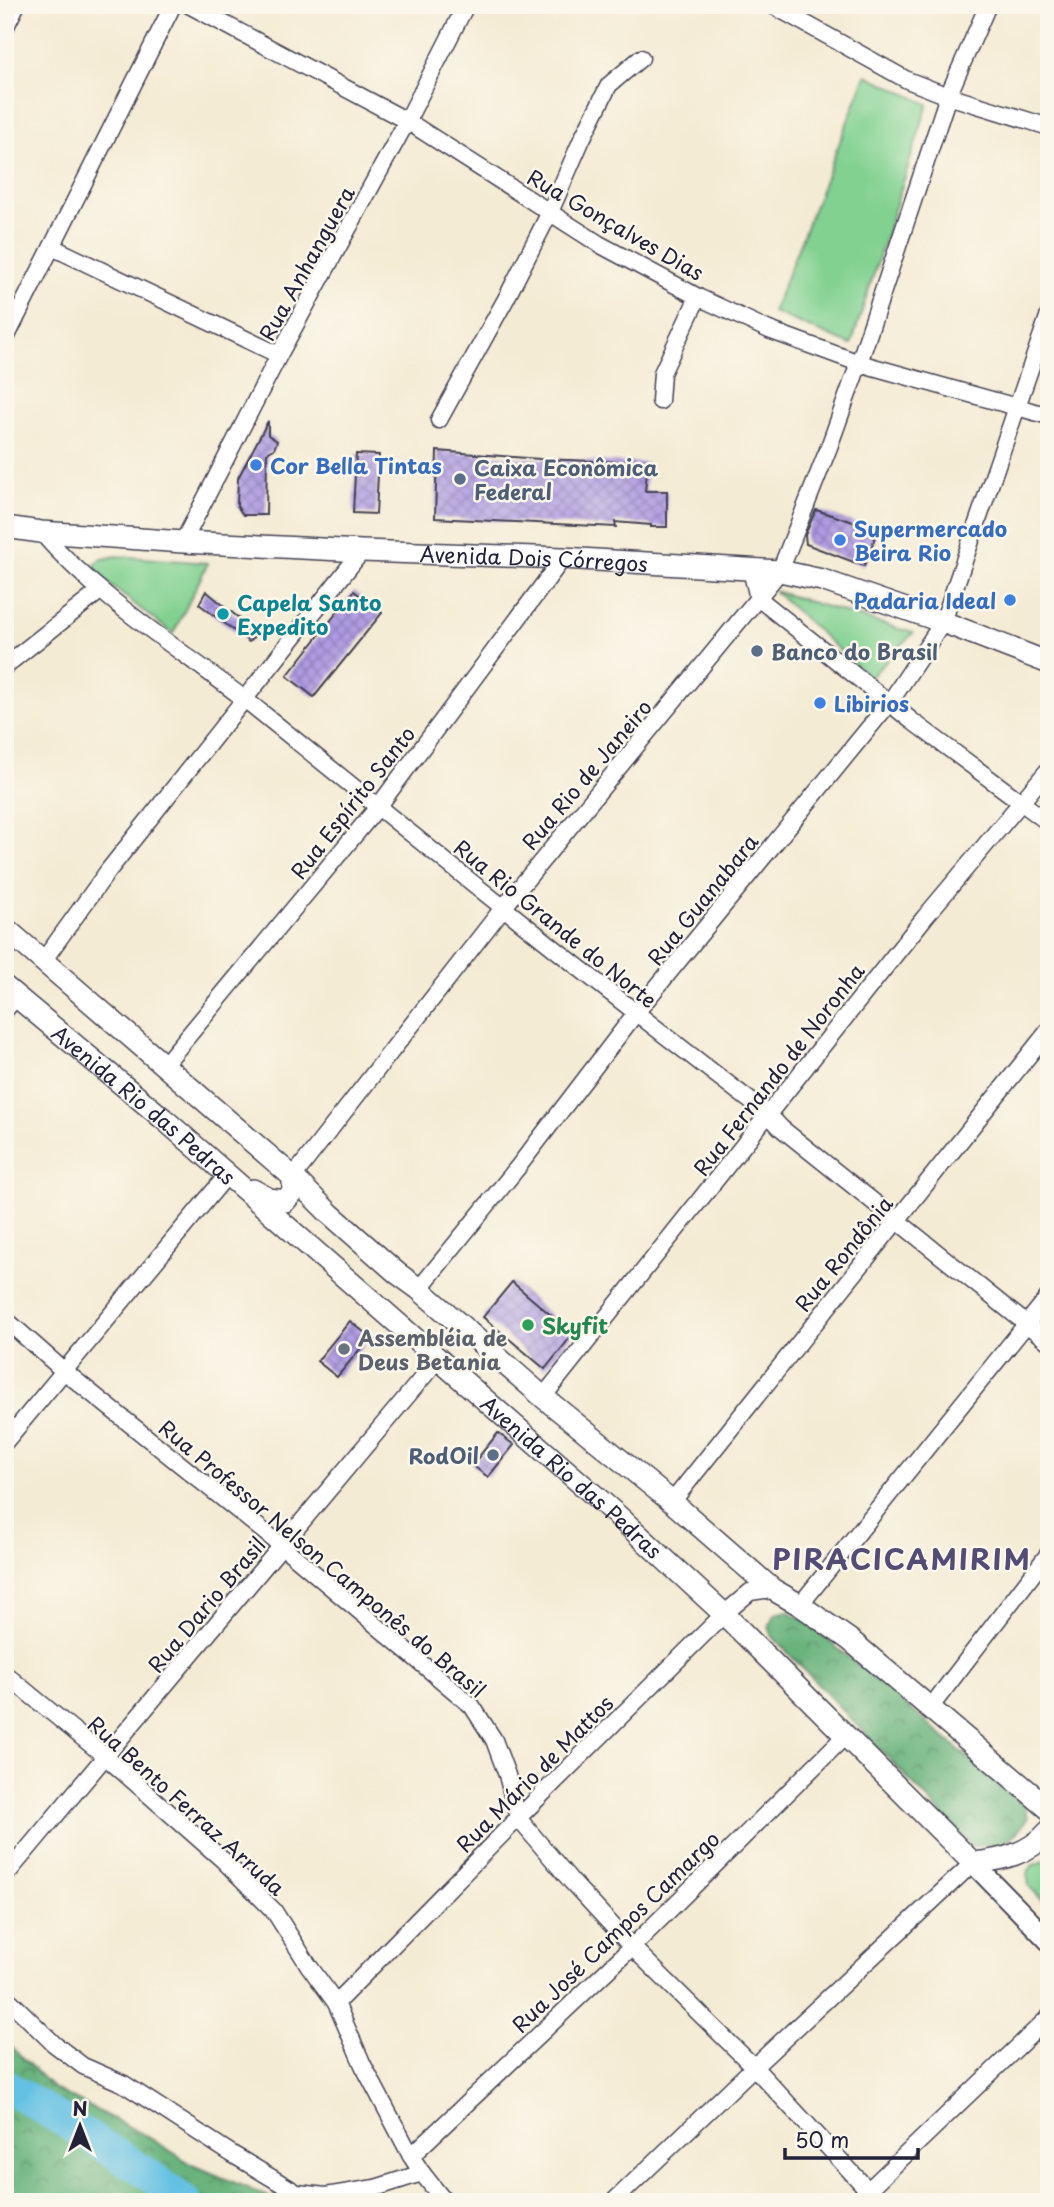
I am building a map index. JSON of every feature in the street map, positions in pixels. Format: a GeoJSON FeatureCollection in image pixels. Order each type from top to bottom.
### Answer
{"type":"FeatureCollection","features":[{"type":"Feature","properties":{"kind":"main road","name":"Avenida Dois Córregos"},"geometry":{"type":"LineString","coordinates":[[5,527],[183,542],[563,558],[780,571],[822,580],[943,622],[1049,663]]}},
{"type":"Feature","properties":{"kind":"main road","name":"Avenida Rio das Pedras"},"geometry":{"type":"LineString","coordinates":[[5,928],[543,1397],[672,1502],[772,1589],[850,1640],[1049,1809]]}},
{"type":"Feature","properties":{"kind":"main road","name":"Avenida Rio das Pedras"},"geometry":{"type":"LineString","coordinates":[[9,998],[228,1174],[618,1516],[724,1614],[973,1863]]}},
{"type":"Feature","properties":{"kind":"main road"},"geometry":{"type":"LineString","coordinates":[[228,1174],[278,1201],[285,1201],[293,1192],[293,1177]]}},
{"type":"Feature","properties":{"kind":"main road"},"geometry":{"type":"LineString","coordinates":[[973,1863],[998,1860],[1022,1852],[1049,1830]]}},
{"type":"Feature","properties":{"kind":"street"},"geometry":{"type":"LineString","coordinates":[[5,340],[173,5]]}},
{"type":"Feature","properties":{"kind":"street","name":"Rua Gonçalves Dias"},"geometry":{"type":"LineString","coordinates":[[190,5],[407,121],[599,244],[698,297],[769,330],[859,363],[1049,416]]}},
{"type":"Feature","properties":{"kind":"street","name":"Rua Anhanguera"},"geometry":{"type":"LineString","coordinates":[[183,542],[279,355],[407,121],[466,5]]}},
{"type":"Feature","properties":{"kind":"street"},"geometry":{"type":"LineString","coordinates":[[772,5],[907,80],[948,96],[1049,127]]}},
{"type":"Feature","properties":{"kind":"street","name":"Rua Rio de Janeiro"},"geometry":{"type":"LineString","coordinates":[[293,1177],[503,908],[780,571],[859,363],[948,96],[988,5]]}},
{"type":"Feature","properties":{"kind":"street"},"geometry":{"type":"LineString","coordinates":[[439,420],[550,212],[608,85],[641,58]]}},
{"type":"Feature","properties":{"kind":"street"},"geometry":{"type":"LineString","coordinates":[[52,247],[279,355]]}},
{"type":"Feature","properties":{"kind":"street"},"geometry":{"type":"LineString","coordinates":[[660,401],[662,373],[698,297]]}},
{"type":"Feature","properties":{"kind":"street","name":"Rua Guanabara"},"geometry":{"type":"LineString","coordinates":[[419,1289],[518,1167],[635,1014],[890,702],[943,622],[1049,314]]}},
{"type":"Feature","properties":{"kind":"street","name":"Rua Rio Grande do Norte"},"geometry":{"type":"LineString","coordinates":[[41,532],[56,550],[100,591],[245,699],[635,1014],[769,1115],[781,1128],[1049,1342]]}},
{"type":"Feature","properties":{"kind":"street"},"geometry":{"type":"LineString","coordinates":[[43,961],[108,871],[362,551]]}},
{"type":"Feature","properties":{"kind":"street","name":"Rua Espírito Santo"},"geometry":{"type":"LineString","coordinates":[[164,1065],[378,807],[563,558]]}},
{"type":"Feature","properties":{"kind":"street"},"geometry":{"type":"LineString","coordinates":[[751,570],[758,597],[912,722],[1049,823]]}},
{"type":"Feature","properties":{"kind":"street"},"geometry":{"type":"LineString","coordinates":[[5,666],[100,591]]}},
{"type":"Feature","properties":{"kind":"street","name":"Rua Fernando de Noronha"},"geometry":{"type":"LineString","coordinates":[[543,1397],[925,917],[1049,769]]}},
{"type":"Feature","properties":{"kind":"street","name":"Rua Rondônia"},"geometry":{"type":"LineString","coordinates":[[672,1502],[1049,1030]]}},
{"type":"Feature","properties":{"kind":"street"},"geometry":{"type":"LineString","coordinates":[[5,1442],[228,1174]]}},
{"type":"Feature","properties":{"kind":"street"},"geometry":{"type":"LineString","coordinates":[[800,1605],[1049,1296]]}},
{"type":"Feature","properties":{"kind":"street","name":"Rua Professor Nelson Camponês do Brasil"},"geometry":{"type":"LineString","coordinates":[[5,1319],[64,1371],[282,1546],[472,1706],[494,1740],[518,1818],[632,1947],[754,2067],[868,2198]]}},
{"type":"Feature","properties":{"kind":"street","name":"Rua Dario Brasil"},"geometry":{"type":"LineString","coordinates":[[5,1877],[439,1358]]}},
{"type":"Feature","properties":{"kind":"street"},"geometry":{"type":"LineString","coordinates":[[930,1708],[1049,1553]]}},
{"type":"Feature","properties":{"kind":"street","name":"Rua Mário de Mattos"},"geometry":{"type":"LineString","coordinates":[[336,2003],[724,1614],[750,1592],[772,1589]]}},
{"type":"Feature","properties":{"kind":"street","name":"Rua Bento Ferraz Arruda"},"geometry":{"type":"LineString","coordinates":[[5,1675],[106,1757],[223,1860],[274,1911],[336,2003],[363,2065],[411,2156],[446,2202]]}},
{"type":"Feature","properties":{"kind":"street","name":"Rua José Campos Camargo"},"geometry":{"type":"LineString","coordinates":[[411,2156],[632,1947],[846,1735]]}},
{"type":"Feature","properties":{"kind":"street"},"geometry":{"type":"LineString","coordinates":[[612,2202],[973,1863]]}},
{"type":"Feature","properties":{"kind":"street","name":"Avenida Rio das Pedras"},"geometry":{"type":"LineString","coordinates":[[973,1863],[1049,1941]]}},
{"type":"Feature","properties":{"kind":"street"},"geometry":{"type":"LineString","coordinates":[[5,1996],[54,2044],[83,2066],[124,2084],[297,2193],[326,2196],[375,2188],[422,2173]]}},
{"type":"Feature","properties":{"kind":"street"},"geometry":{"type":"LineString","coordinates":[[868,2198],[1049,2017]]}},
{"type":"Feature","properties":{"kind":"lane"},"geometry":{"type":"LineString","coordinates":[[5,37],[22,5]]}},
{"type":"Feature","properties":{"kind":"green space"},"geometry":{"type":"Polygon","coordinates":[[[866,75],[928,104],[851,345],[773,312],[866,75]]]}},
{"type":"Feature","properties":{"kind":"green space"},"geometry":{"type":"Polygon","coordinates":[[[116,556],[208,563],[173,634],[100,577],[94,567],[99,560],[116,556]]]}},
{"type":"Feature","properties":{"kind":"green space"},"geometry":{"type":"Polygon","coordinates":[[[774,591],[913,633],[870,678],[774,591]]]}},
{"type":"Feature","properties":{"kind":"green space"},"geometry":{"type":"Polygon","coordinates":[[[787,1611],[805,1621],[1025,1805],[1028,1818],[1010,1839],[999,1845],[972,1846],[771,1635],[769,1626],[775,1614],[787,1611]]]}},
{"type":"Feature","properties":{"kind":"green space"},"geometry":{"type":"Polygon","coordinates":[[[1049,1859],[1049,1907],[1029,1886],[1027,1873],[1033,1865],[1049,1859]]]}},
{"type":"Feature","properties":{"kind":"green space"},"geometry":{"type":"Polygon","coordinates":[[[5,2041],[54,2089],[145,2135],[193,2165],[280,2202],[5,2202],[5,2041]]]}},
{"type":"Feature","properties":{"kind":"building","name":"Cor Bella Tintas"},"geometry":{"type":"Polygon","coordinates":[[[268,421],[268,435],[277,441],[274,449],[267,453],[266,515],[243,515],[237,506],[238,478],[268,421]]]}},
{"type":"Feature","properties":{"kind":"building"},"geometry":{"type":"Polygon","coordinates":[[[437,451],[540,459],[648,463],[645,491],[667,491],[667,527],[615,522],[616,527],[435,518],[437,451]]]}},
{"type":"Feature","properties":{"kind":"building"},"geometry":{"type":"Polygon","coordinates":[[[356,454],[379,455],[376,514],[353,513],[356,454]]]}},
{"type":"Feature","properties":{"kind":"building","name":"Supermercado Beira Rio"},"geometry":{"type":"Polygon","coordinates":[[[816,510],[878,530],[864,566],[806,544],[805,535],[816,510]]]}},
{"type":"Feature","properties":{"kind":"building","name":"Capela Santo Expedito"},"geometry":{"type":"Polygon","coordinates":[[[206,591],[257,633],[249,642],[199,604],[206,591]]]}},
{"type":"Feature","properties":{"kind":"building"},"geometry":{"type":"Polygon","coordinates":[[[354,591],[382,613],[314,697],[287,676],[354,591]]]}},
{"type":"Feature","properties":{"kind":"building","name":"Skyfit"},"geometry":{"type":"Polygon","coordinates":[[[512,1282],[573,1334],[545,1369],[483,1317],[512,1282]]]}},
{"type":"Feature","properties":{"kind":"building","name":"Assembléia de Deus Betania"},"geometry":{"type":"Polygon","coordinates":[[[350,1321],[370,1337],[337,1377],[317,1361],[350,1321]]]}},
{"type":"Feature","properties":{"kind":"building","name":"RodOil"},"geometry":{"type":"Polygon","coordinates":[[[498,1433],[514,1445],[488,1477],[472,1465],[498,1433]]]}},
{"type":"Feature","properties":{"kind":"waterway"},"geometry":{"type":"LineString","coordinates":[[5,2085],[147,2173],[186,2202]]}},
{"type":"Feature","properties":{"kind":"place","name":"Cor Bella Tintas"},"geometry":{"type":"Point","coordinates":[256,465]}},
{"type":"Feature","properties":{"kind":"place","name":"Caixa Econômica Federal"},"geometry":{"type":"Point","coordinates":[460,479]}},
{"type":"Feature","properties":{"kind":"place","name":"Supermercado Beira Rio"},"geometry":{"type":"Point","coordinates":[840,540]}},
{"type":"Feature","properties":{"kind":"place","name":"Padaria Ideal"},"geometry":{"type":"Point","coordinates":[1010,600]}},
{"type":"Feature","properties":{"kind":"place","name":"Capela Santo Expedito"},"geometry":{"type":"Point","coordinates":[223,614]}},
{"type":"Feature","properties":{"kind":"place","name":"Banco do Brasil"},"geometry":{"type":"Point","coordinates":[757,651]}},
{"type":"Feature","properties":{"kind":"place","name":"Libirios"},"geometry":{"type":"Point","coordinates":[820,703]}},
{"type":"Feature","properties":{"kind":"place","name":"Skyfit"},"geometry":{"type":"Point","coordinates":[528,1325]}},
{"type":"Feature","properties":{"kind":"place","name":"Assembléia de Deus Betania"},"geometry":{"type":"Point","coordinates":[344,1349]}},
{"type":"Feature","properties":{"kind":"place","name":"RodOil"},"geometry":{"type":"Point","coordinates":[493,1455]}},
{"type":"Feature","properties":{"kind":"district","name":"PIRACICAMIRIM"},"geometry":{"type":"Point","coordinates":[902,1558]}}]}
